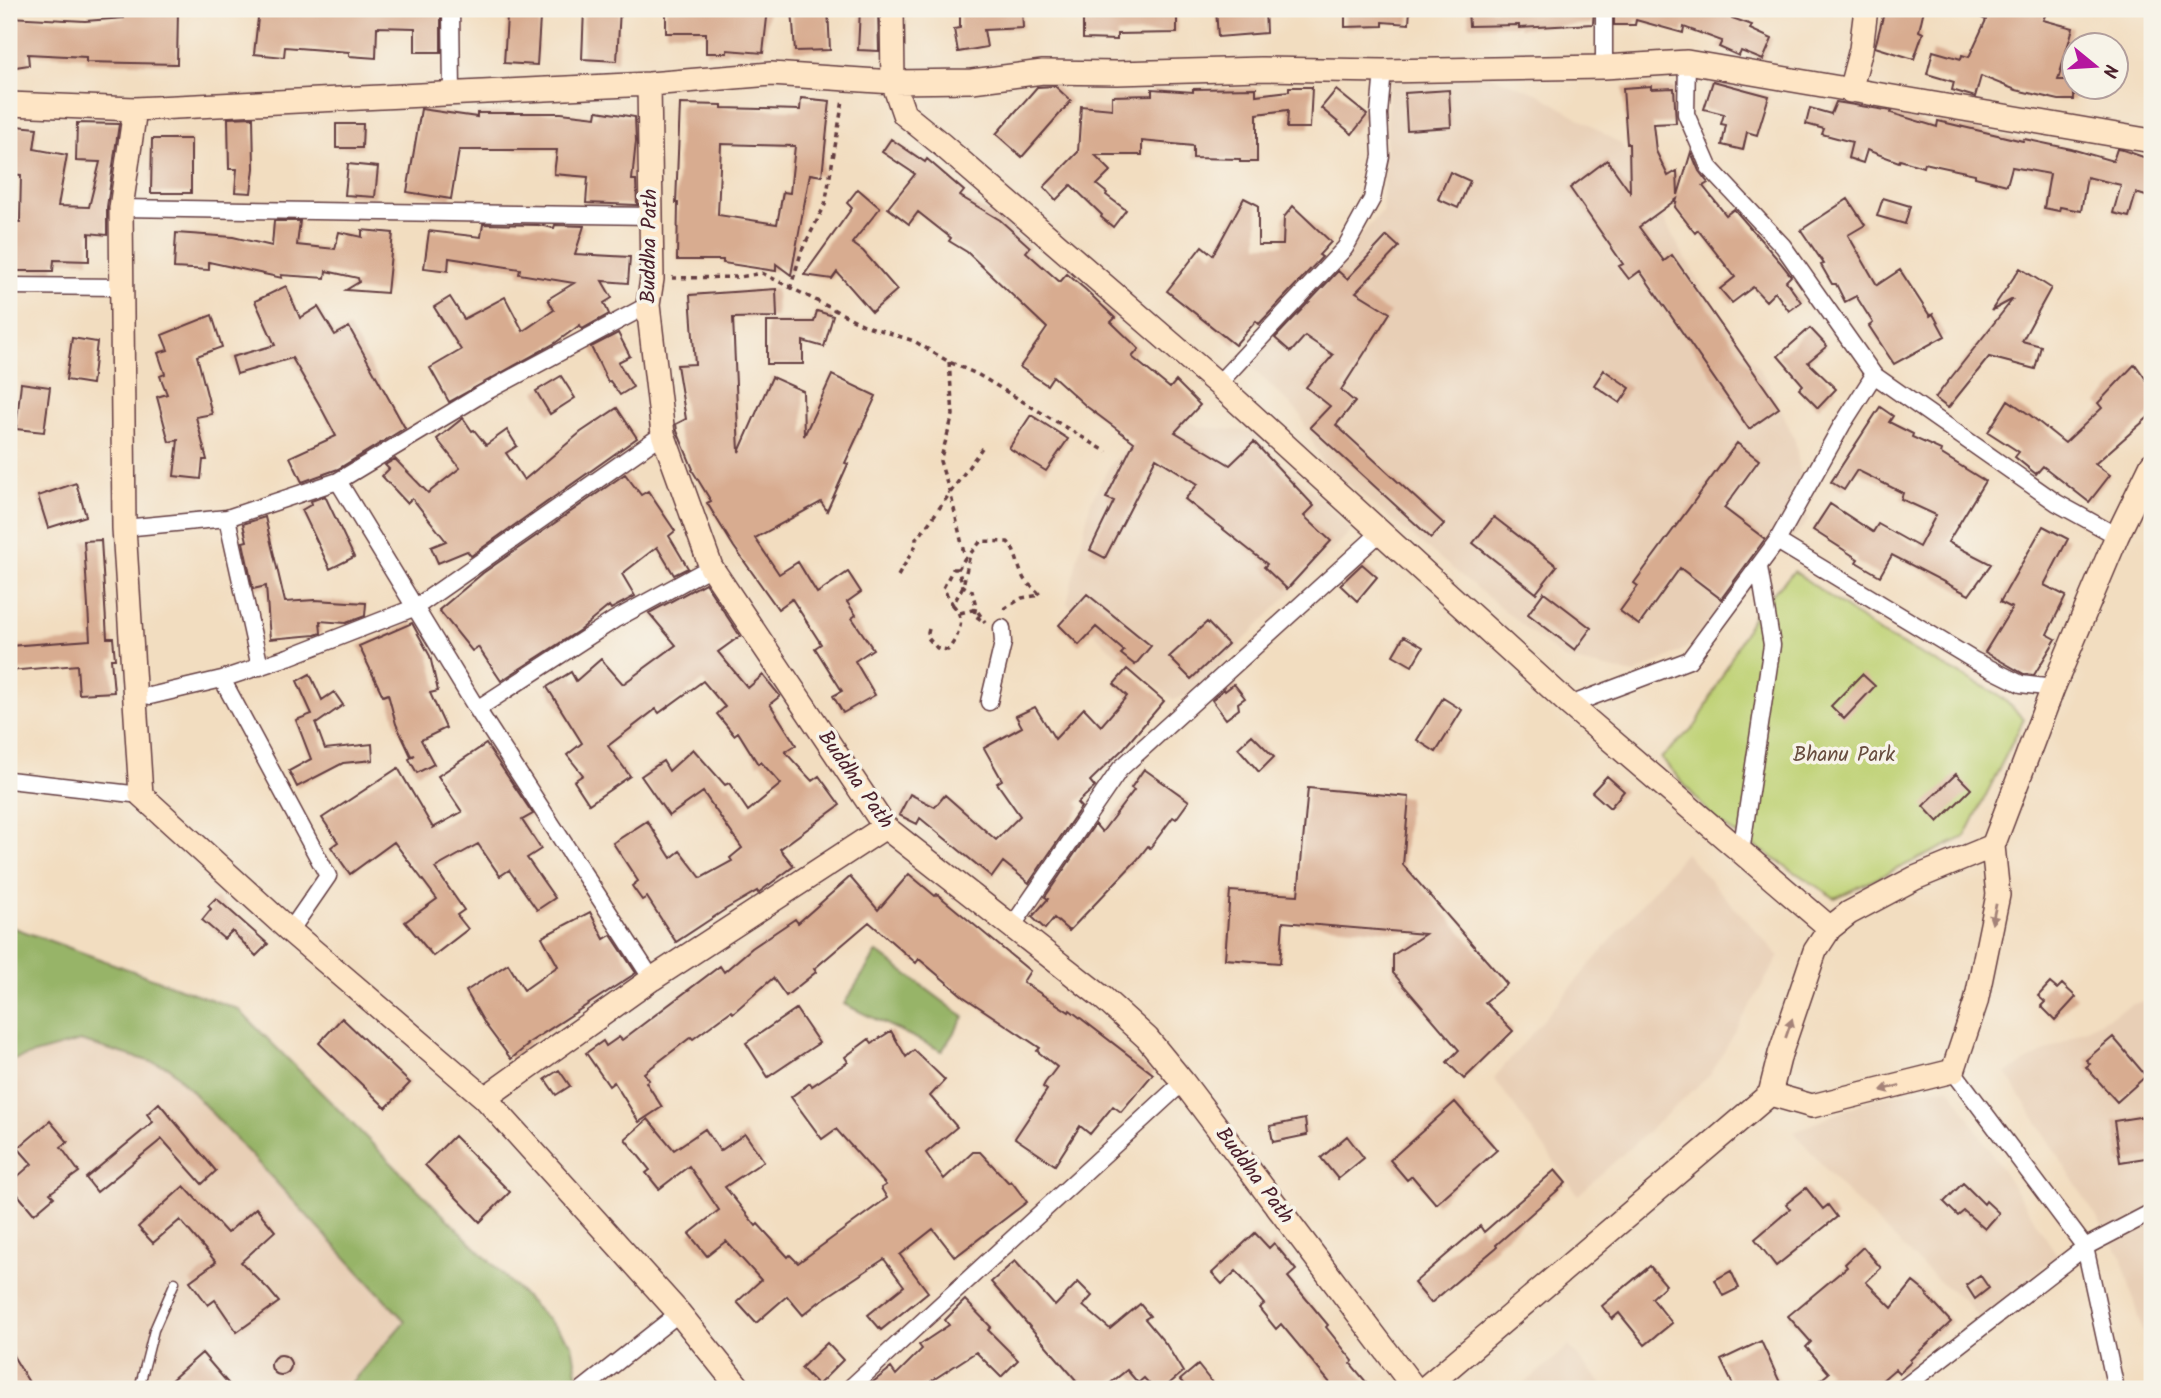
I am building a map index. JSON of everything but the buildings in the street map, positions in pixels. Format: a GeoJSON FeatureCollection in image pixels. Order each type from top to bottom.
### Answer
{"type":"FeatureCollection","features":[{"type":"Feature","properties":{"kind":"street"},"geometry":{"type":"LineString","coordinates":[[451,9],[452,93]]}},
{"type":"Feature","properties":{"kind":"street"},"geometry":{"type":"LineString","coordinates":[[892,9],[893,82],[904,114],[1217,384],[1382,531],[1570,705],[1830,928]]}},
{"type":"Feature","properties":{"kind":"street"},"geometry":{"type":"LineString","coordinates":[[1604,9],[1604,67]]}},
{"type":"Feature","properties":{"kind":"street"},"geometry":{"type":"LineString","coordinates":[[1850,91],[1861,49],[1866,9]]}},
{"type":"Feature","properties":{"kind":"street"},"geometry":{"type":"LineString","coordinates":[[1687,62],[1686,114],[1709,167],[1783,246],[1874,375],[2057,503],[2117,536]]}},
{"type":"Feature","properties":{"kind":"street"},"geometry":{"type":"LineString","coordinates":[[9,104],[135,109],[649,84],[771,74],[893,82],[972,81],[1043,72],[1261,69],[1383,71],[1604,67],[1687,62],[2152,141]]}},
{"type":"Feature","properties":{"kind":"street"},"geometry":{"type":"LineString","coordinates":[[1217,384],[1345,248],[1372,199],[1381,156],[1379,114],[1383,71]]}},
{"type":"Feature","properties":{"kind":"street","name":"Buddha Path"},"geometry":{"type":"LineString","coordinates":[[649,84],[652,279],[648,305],[663,434],[711,567],[885,827],[1112,1006],[1147,1038],[1415,1389]]}},
{"type":"Feature","properties":{"kind":"street"},"geometry":{"type":"LineString","coordinates":[[135,109],[121,208],[124,287],[124,528],[141,795]]}},
{"type":"Feature","properties":{"kind":"street"},"geometry":{"type":"LineString","coordinates":[[121,208],[652,216]]}},
{"type":"Feature","properties":{"kind":"street"},"geometry":{"type":"LineString","coordinates":[[9,286],[124,287]]}},
{"type":"Feature","properties":{"kind":"street"},"geometry":{"type":"LineString","coordinates":[[124,528],[227,518],[338,481],[482,394],[648,305]]}},
{"type":"Feature","properties":{"kind":"street"},"geometry":{"type":"LineString","coordinates":[[1570,705],[1689,660],[1777,541],[1842,425],[1874,375]]}},
{"type":"Feature","properties":{"kind":"street"},"geometry":{"type":"LineString","coordinates":[[134,693],[150,696],[222,679],[416,607],[663,434]]}},
{"type":"Feature","properties":{"kind":"street"},"geometry":{"type":"LineString","coordinates":[[1952,1071],[1976,1002],[1998,895],[1993,846],[2053,688],[2117,536],[2152,464]]}},
{"type":"Feature","properties":{"kind":"street"},"geometry":{"type":"LineString","coordinates":[[338,481],[477,709],[652,978]]}},
{"type":"Feature","properties":{"kind":"street"},"geometry":{"type":"LineString","coordinates":[[227,518],[260,667]]}},
{"type":"Feature","properties":{"kind":"street"},"geometry":{"type":"LineString","coordinates":[[1011,928],[1120,769],[1382,531]]}},
{"type":"Feature","properties":{"kind":"street"},"geometry":{"type":"LineString","coordinates":[[1777,541],[1975,661],[2021,684],[2053,688]]}},
{"type":"Feature","properties":{"kind":"street"},"geometry":{"type":"LineString","coordinates":[[477,709],[614,620],[711,567]]}},
{"type":"Feature","properties":{"kind":"street"},"geometry":{"type":"LineString","coordinates":[[1741,852],[1772,645],[1759,567]]}},
{"type":"Feature","properties":{"kind":"street"},"geometry":{"type":"LineString","coordinates":[[989,702],[1003,643],[1002,628]]}},
{"type":"Feature","properties":{"kind":"street"},"geometry":{"type":"LineString","coordinates":[[222,679],[328,876],[290,930]]}},
{"type":"Feature","properties":{"kind":"street"},"geometry":{"type":"LineString","coordinates":[[9,780],[141,795],[290,930],[485,1098],[679,1313],[740,1389]]}},
{"type":"Feature","properties":{"kind":"street"},"geometry":{"type":"LineString","coordinates":[[485,1098],[652,978],[885,827]]}},
{"type":"Feature","properties":{"kind":"street"},"geometry":{"type":"LineString","coordinates":[[1424,1389],[1770,1094],[1780,1054],[1815,951],[1830,928],[1849,913],[1915,878],[1993,846]]}},
{"type":"Feature","properties":{"kind":"street"},"geometry":{"type":"LineString","coordinates":[[1770,1094],[1812,1105],[1952,1071]]}},
{"type":"Feature","properties":{"kind":"street"},"geometry":{"type":"LineString","coordinates":[[1952,1071],[2085,1247],[2116,1389]]}},
{"type":"Feature","properties":{"kind":"street"},"geometry":{"type":"LineString","coordinates":[[849,1389],[1182,1082]]}},
{"type":"Feature","properties":{"kind":"street"},"geometry":{"type":"LineString","coordinates":[[1902,1389],[2085,1247],[2152,1212]]}},
{"type":"Feature","properties":{"kind":"street"},"geometry":{"type":"LineString","coordinates":[[591,1387],[679,1313]]}},
{"type":"Feature","properties":{"kind":"lane"},"geometry":{"type":"LineString","coordinates":[[139,1389],[154,1330],[175,1282]]}},
{"type":"Feature","properties":{"kind":"path"},"geometry":{"type":"LineString","coordinates":[[790,289],[802,250],[825,205],[847,79]]}},
{"type":"Feature","properties":{"kind":"path"},"geometry":{"type":"LineString","coordinates":[[652,279],[740,277],[762,273],[864,325],[914,341],[949,362],[977,374],[1107,452]]}},
{"type":"Feature","properties":{"kind":"path"},"geometry":{"type":"LineString","coordinates":[[929,629],[927,637],[937,648],[948,650],[961,630],[960,613],[943,588],[953,569],[958,569],[965,558],[940,461],[953,415],[949,362]]}},
{"type":"Feature","properties":{"kind":"path"},"geometry":{"type":"LineString","coordinates":[[898,576],[916,545],[916,538],[982,448]]}},
{"type":"Feature","properties":{"kind":"path"},"geometry":{"type":"LineString","coordinates":[[953,605],[963,586],[970,554],[981,541],[1008,542],[1016,552],[1023,577],[1027,583],[1035,586],[1040,594]]}},
{"type":"Feature","properties":{"kind":"path"},"geometry":{"type":"LineString","coordinates":[[958,569],[963,586],[972,591],[976,606],[974,615],[987,625],[1002,628]]}},
{"type":"Feature","properties":{"kind":"shaded area"},"geometry":{"type":"Polygon","coordinates":[[[1489,75],[1539,94],[1621,144],[1702,288],[1770,385],[1795,440],[1808,521],[1685,649],[1634,674],[1564,659],[1322,463],[1300,414],[1245,361],[1382,212],[1390,78],[1489,75]]]}},
{"type":"Feature","properties":{"kind":"shaded area"},"geometry":{"type":"Polygon","coordinates":[[[1152,404],[1201,427],[1251,431],[1352,530],[1194,691],[1174,700],[1108,647],[1067,603],[1091,501],[1109,467],[1132,443],[1152,404]]]}},
{"type":"Feature","properties":{"kind":"shaded area"},"geometry":{"type":"Polygon","coordinates":[[[1685,853],[1779,956],[1711,1074],[1578,1195],[1494,1078],[1685,853]]]}},
{"type":"Feature","properties":{"kind":"shaded area"},"geometry":{"type":"Polygon","coordinates":[[[2152,999],[2152,1367],[2121,1256],[2006,1073],[2131,1005],[2152,999]]]}},
{"type":"Feature","properties":{"kind":"shaded area"},"geometry":{"type":"Polygon","coordinates":[[[80,1041],[169,1067],[405,1321],[346,1389],[9,1389],[9,1061],[80,1041]]]}},
{"type":"Feature","properties":{"kind":"shaded area"},"geometry":{"type":"Polygon","coordinates":[[[1950,1088],[2057,1255],[1979,1319],[1965,1301],[1936,1279],[1842,1188],[1794,1132],[1874,1098],[1950,1088]]]}},
{"type":"Feature","properties":{"kind":"shaded area"},"geometry":{"type":"Polygon","coordinates":[[[1569,1346],[1606,1389],[1518,1389],[1569,1346]]]}},
{"type":"Feature","properties":{"kind":"green space","name":"Bhanu Park"},"geometry":{"type":"Polygon","coordinates":[[[1794,571],[1882,634],[1998,694],[2024,719],[1965,837],[1835,898],[1716,821],[1661,758],[1697,724],[1755,612],[1794,571]]]}},
{"type":"Feature","properties":{"kind":"green space"},"geometry":{"type":"Polygon","coordinates":[[[9,926],[238,1009],[572,1344],[580,1389],[346,1389],[405,1321],[169,1067],[80,1041],[9,1061],[9,926]]]}},
{"type":"Feature","properties":{"kind":"green space"},"geometry":{"type":"Polygon","coordinates":[[[877,952],[964,1017],[942,1051],[844,1004],[877,952]]]}}]}
